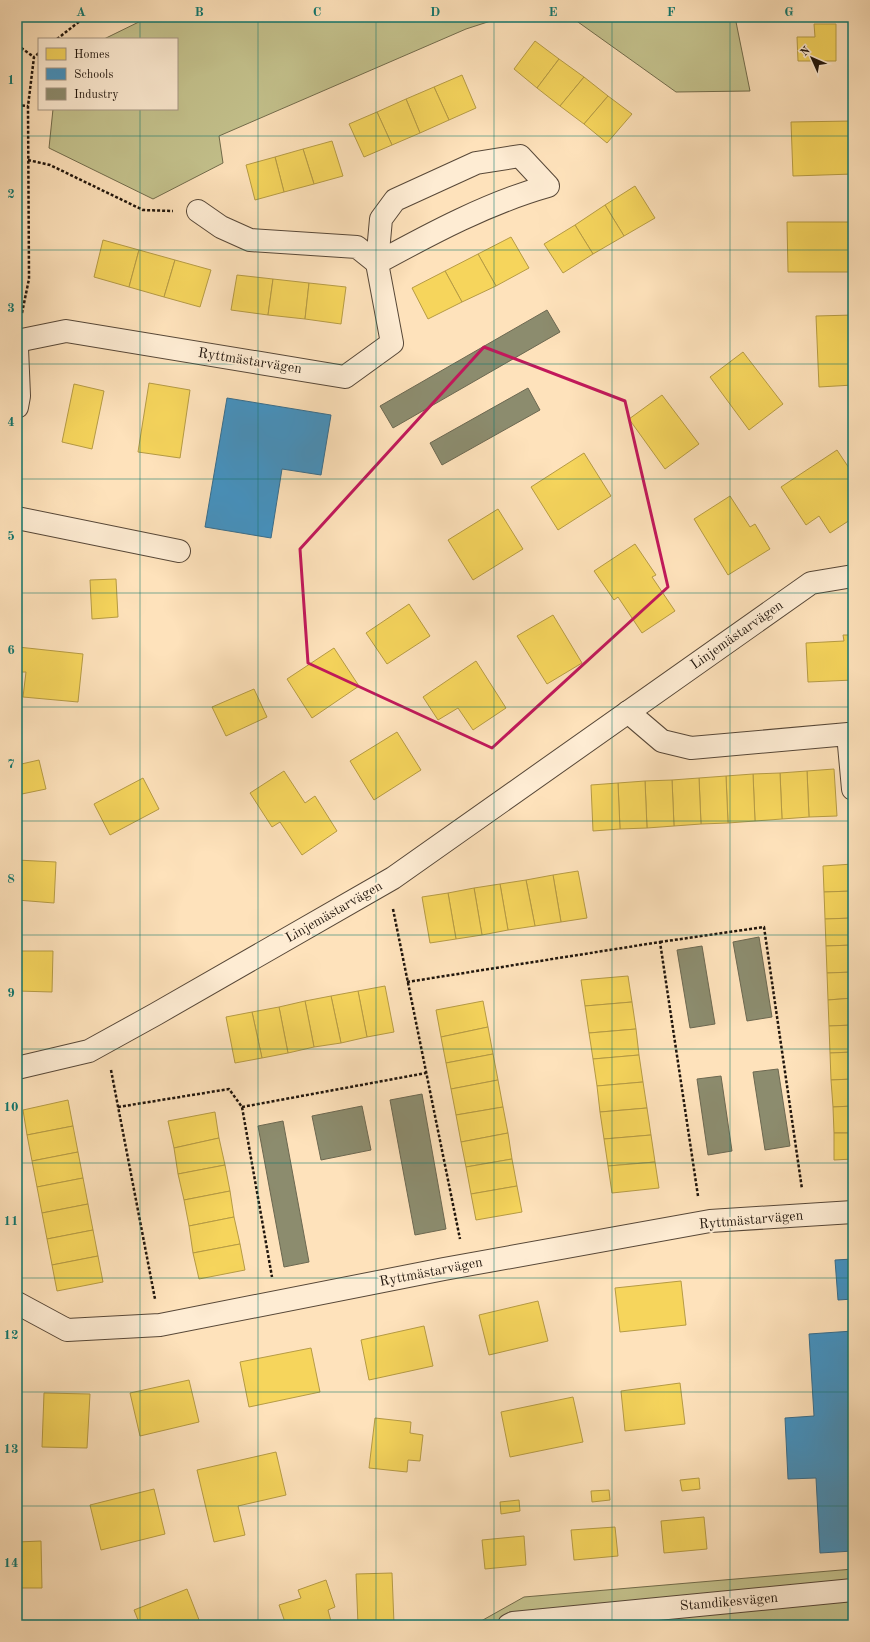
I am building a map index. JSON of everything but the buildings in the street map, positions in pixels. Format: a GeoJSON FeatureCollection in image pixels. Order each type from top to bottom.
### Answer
{"type":"FeatureCollection","features":[{"type":"Feature","properties":{"kind":"street","name":"Ryttmästarvägen"},"geometry":{"type":"LineString","coordinates":[[17,341],[66,331],[345,377],[392,343],[377,263],[381,219],[395,200],[476,163],[520,156],[548,186],[517,194],[448,226],[377,263]]}},
{"type":"Feature","properties":{"kind":"street"},"geometry":{"type":"LineString","coordinates":[[198,211],[221,227],[250,240],[357,248],[377,263]]}},
{"type":"Feature","properties":{"kind":"street"},"geometry":{"type":"LineString","coordinates":[[17,348],[19,396],[17,407]]}},
{"type":"Feature","properties":{"kind":"street"},"geometry":{"type":"LineString","coordinates":[[17,518],[179,551]]}},
{"type":"Feature","properties":{"kind":"street","name":"Linjemästarvägen"},"geometry":{"type":"LineString","coordinates":[[17,1068],[89,1051],[387,881],[811,583],[853,576]]}},
{"type":"Feature","properties":{"kind":"street"},"geometry":{"type":"LineString","coordinates":[[628,712],[662,741],[691,748],[848,734],[853,789]]}},
{"type":"Feature","properties":{"kind":"street","name":"Ryttmästarvägen"},"geometry":{"type":"LineString","coordinates":[[17,1302],[67,1330],[160,1325],[465,1265],[702,1223],[853,1212]]}},
{"type":"Feature","properties":{"kind":"street","name":"Stamdikesvägen"},"geometry":{"type":"LineString","coordinates":[[509,1625],[513,1623],[853,1590]]}},
{"type":"Feature","properties":{"kind":"path"},"geometry":{"type":"LineString","coordinates":[[58,38],[85,17]]}},
{"type":"Feature","properties":{"kind":"path"},"geometry":{"type":"LineString","coordinates":[[17,45],[34,57]]}},
{"type":"Feature","properties":{"kind":"path"},"geometry":{"type":"LineString","coordinates":[[21,317],[29,279],[28,106],[34,57],[38,54]]}},
{"type":"Feature","properties":{"kind":"path"},"geometry":{"type":"LineString","coordinates":[[17,105],[28,106]]}},
{"type":"Feature","properties":{"kind":"path"},"geometry":{"type":"LineString","coordinates":[[28,160],[50,165],[143,210],[198,211]]}},
{"type":"Feature","properties":{"kind":"path"},"geometry":{"type":"LineString","coordinates":[[387,881],[465,1265]]}},
{"type":"Feature","properties":{"kind":"path"},"geometry":{"type":"LineString","coordinates":[[407,982],[764,927],[806,1215]]}},
{"type":"Feature","properties":{"kind":"path"},"geometry":{"type":"LineString","coordinates":[[660,942],[702,1223]]}},
{"type":"Feature","properties":{"kind":"path"},"geometry":{"type":"LineString","coordinates":[[106,1042],[160,1325]]}},
{"type":"Feature","properties":{"kind":"path"},"geometry":{"type":"LineString","coordinates":[[242,1107],[426,1073]]}},
{"type":"Feature","properties":{"kind":"path"},"geometry":{"type":"LineString","coordinates":[[118,1107],[229,1089],[242,1107],[276,1302]]}},
{"type":"Feature","properties":{"kind":"highlighted area"},"geometry":{"type":"Polygon","coordinates":[[[484,347],[625,401],[668,587],[492,748],[308,663],[300,549],[484,347]]]}},
{"type":"Feature","properties":{"kind":"shaded area"},"geometry":{"type":"Polygon","coordinates":[[[149,17],[503,17],[466,29],[219,136],[223,163],[153,199],[49,148],[53,110],[178,110],[178,38],[106,38],[149,17]]]}},
{"type":"Feature","properties":{"kind":"shaded area"},"geometry":{"type":"Polygon","coordinates":[[[571,17],[735,17],[750,91],[676,92],[571,17]]]}},
{"type":"Feature","properties":{"kind":"shaded area"},"geometry":{"type":"Polygon","coordinates":[[[853,1569],[853,1625],[474,1625],[524,1597],[853,1569]]]}}]}
